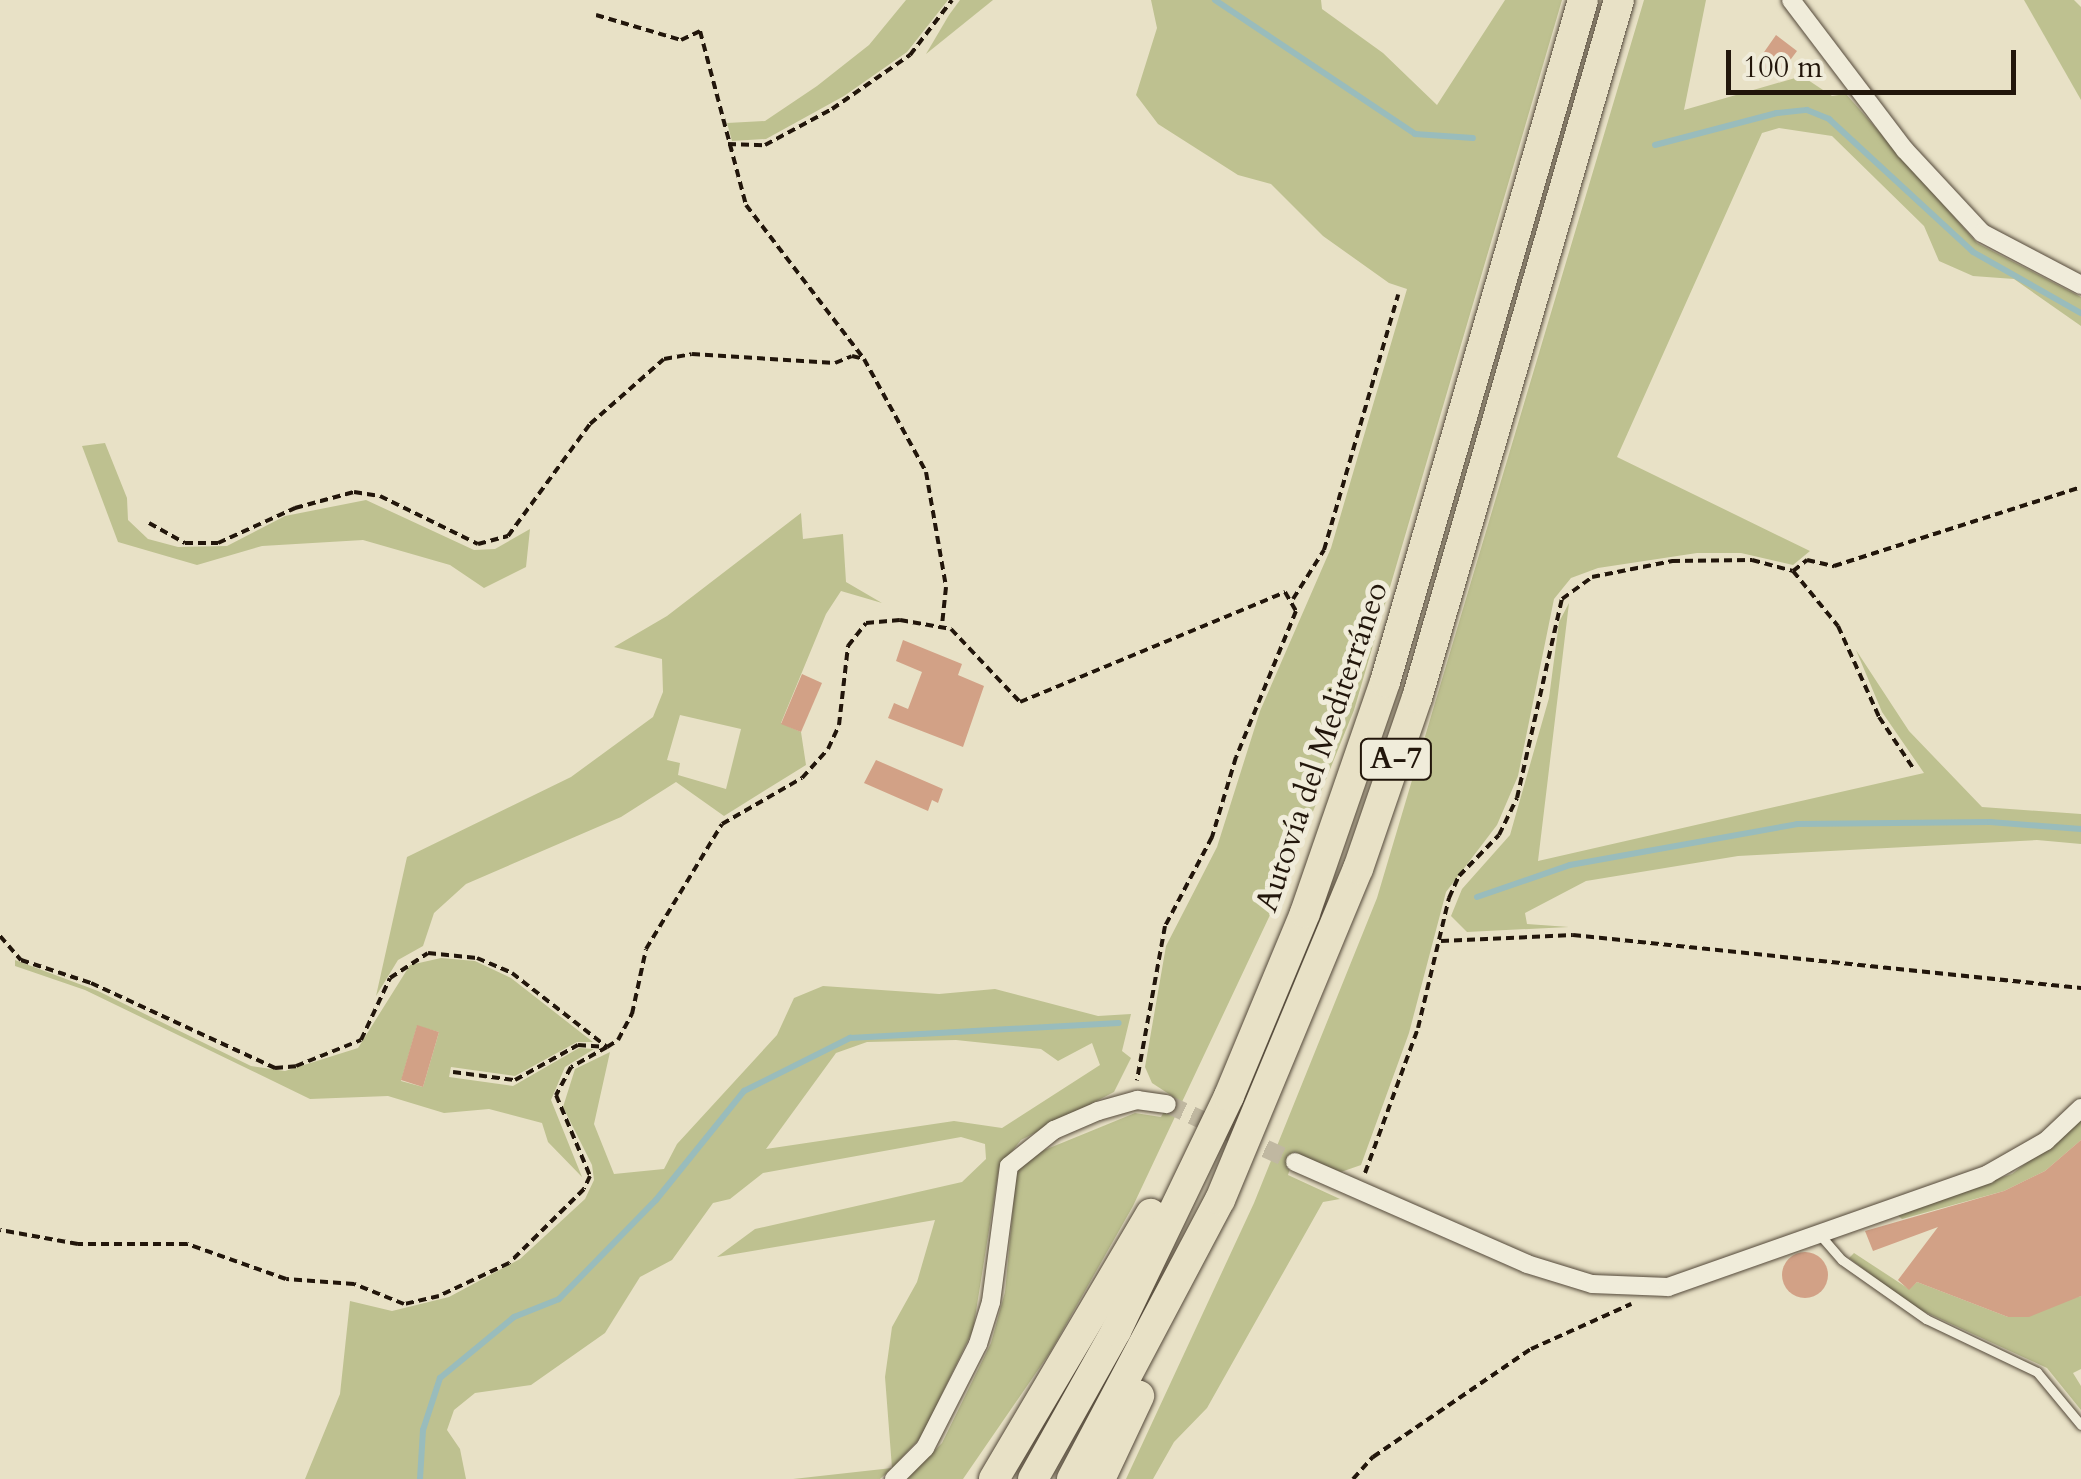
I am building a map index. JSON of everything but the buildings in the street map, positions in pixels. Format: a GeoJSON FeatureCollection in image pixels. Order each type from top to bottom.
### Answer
{"type":"FeatureCollection","features":[{"type":"Feature","properties":{"kind":"highway","name":"Autovía del Mediterráneo"},"geometry":{"type":"LineString","coordinates":[[1033,1479],[1116,1331],[1229,1096],[1305,913],[1385,682],[1584,0]]}},
{"type":"Feature","properties":{"kind":"highway","name":"A-7"},"geometry":{"type":"LineString","coordinates":[[1072,1479],[1171,1301],[1314,982],[1417,698],[1619,0]]}},
{"type":"Feature","properties":{"kind":"highway"},"geometry":{"type":"LineString","coordinates":[[994,1479],[1096,1316],[1194,1134],[1229,1096]]}},
{"type":"Feature","properties":{"kind":"highway"},"geometry":{"type":"LineString","coordinates":[[1100,1479],[1146,1382],[1171,1301]]}},
{"type":"Feature","properties":{"kind":"street"},"geometry":{"type":"LineString","coordinates":[[1791,0],[1906,150],[1982,233],[2081,285]]}},
{"type":"Feature","properties":{"kind":"street"},"geometry":{"type":"LineString","coordinates":[[894,1479],[925,1448],[963,1384],[990,1302],[1009,1166],[1054,1130],[1136,1100],[1167,1104]]}},
{"type":"Feature","properties":{"kind":"street"},"geometry":{"type":"LineString","coordinates":[[1295,1162],[1527,1264],[1592,1284],[1668,1287],[2018,1160],[2081,1108]]}},
{"type":"Feature","properties":{"kind":"lane"},"geometry":{"type":"LineString","coordinates":[[1819,1232],[1842,1260],[1926,1320],[2037,1372],[2081,1425]]}},
{"type":"Feature","properties":{"kind":"path"},"geometry":{"type":"LineString","coordinates":[[728,144],[765,144],[832,109],[910,55],[952,0]]}},
{"type":"Feature","properties":{"kind":"path"},"geometry":{"type":"LineString","coordinates":[[596,16],[682,40],[700,31],[746,205],[864,359],[926,472],[946,587],[942,626]]}},
{"type":"Feature","properties":{"kind":"path"},"geometry":{"type":"LineString","coordinates":[[1293,599],[1324,550],[1398,295]]}},
{"type":"Feature","properties":{"kind":"path"},"geometry":{"type":"LineString","coordinates":[[149,524],[185,543],[218,543],[295,508],[354,492],[380,496],[478,544],[508,536],[590,424],[664,359],[864,359]]}},
{"type":"Feature","properties":{"kind":"path"},"geometry":{"type":"LineString","coordinates":[[1793,571],[1807,560],[1834,566],[2081,488]]}},
{"type":"Feature","properties":{"kind":"path"},"geometry":{"type":"LineString","coordinates":[[1358,1191],[1418,1028],[1459,876],[1499,835],[1516,798],[1562,599],[1592,577],[1672,561],[1752,560],[1793,571],[1838,626],[1879,717],[1913,768]]}},
{"type":"Feature","properties":{"kind":"path"},"geometry":{"type":"LineString","coordinates":[[0,1230],[78,1244],[187,1244],[251,1269],[354,1284],[404,1304],[438,1296],[509,1263],[584,1189],[590,1176],[556,1095],[571,1067],[607,1048],[627,1030],[646,949],[722,824],[802,778],[828,749],[839,725],[848,646],[866,623],[942,626],[1020,702],[1272,594],[1285,592],[1293,599],[1296,611],[1236,756],[1212,837],[1166,926],[1142,1038],[1136,1100]]}},
{"type":"Feature","properties":{"kind":"path"},"geometry":{"type":"LineString","coordinates":[[1441,940],[1573,935],[2081,988]]}},
{"type":"Feature","properties":{"kind":"path"},"geometry":{"type":"LineString","coordinates":[[0,936],[21,960],[91,983],[275,1068],[296,1066],[361,1040],[390,978],[428,953],[477,958],[512,973],[607,1048]]}},
{"type":"Feature","properties":{"kind":"path"},"geometry":{"type":"LineString","coordinates":[[454,1072],[515,1080],[578,1045],[607,1048]]}},
{"type":"Feature","properties":{"kind":"path"},"geometry":{"type":"LineString","coordinates":[[1352,1479],[1372,1457],[1531,1349],[1668,1287]]}},
{"type":"Feature","properties":{"kind":"green space"},"geometry":{"type":"Polygon","coordinates":[[[906,0],[948,0],[907,52],[844,96],[766,139],[732,141],[727,123],[765,121],[817,86],[869,45],[906,0]]]}},
{"type":"Feature","properties":{"kind":"green space"},"geometry":{"type":"Polygon","coordinates":[[[960,0],[993,0],[926,54],[949,15],[960,0]]]}},
{"type":"Feature","properties":{"kind":"green space"},"geometry":{"type":"Polygon","coordinates":[[[1151,0],[1321,0],[1322,9],[1383,53],[1437,105],[1505,0],[1562,0],[1354,710],[1278,898],[1133,1206],[1051,1351],[963,1479],[907,1479],[942,1443],[991,1343],[1005,1292],[1016,1176],[1025,1158],[1135,1113],[1161,1117],[1172,1096],[1152,1083],[1145,1067],[1166,946],[1217,847],[1260,711],[1331,548],[1407,289],[1389,283],[1323,236],[1271,184],[1238,175],[1158,124],[1136,95],[1157,28],[1151,0]]]}},
{"type":"Feature","properties":{"kind":"green space"},"geometry":{"type":"Polygon","coordinates":[[[1644,0],[1706,0],[1684,110],[1802,76],[1832,96],[1846,94],[1977,243],[2081,297],[2081,326],[2014,279],[1973,276],[1939,261],[1924,226],[1832,136],[1779,128],[1762,133],[1617,457],[1810,551],[1793,565],[1741,553],[1697,553],[1598,568],[1571,578],[1554,599],[1518,776],[1497,825],[1446,892],[1409,1033],[1361,1165],[1341,1172],[1295,1153],[1288,1175],[1340,1199],[1323,1202],[1207,1408],[1174,1442],[1153,1479],[1126,1479],[1254,1203],[1377,898],[1644,0]]]}},
{"type":"Feature","properties":{"kind":"green space"},"geometry":{"type":"Polygon","coordinates":[[[2024,0],[2074,0],[2081,7],[2081,100],[2024,0]]]}},
{"type":"Feature","properties":{"kind":"green space"},"geometry":{"type":"Polygon","coordinates":[[[105,443],[127,498],[128,520],[148,539],[178,547],[227,546],[285,516],[366,500],[474,550],[495,549],[530,529],[526,567],[484,588],[450,565],[363,540],[262,546],[197,565],[118,542],[82,446],[105,443]]]}},
{"type":"Feature","properties":{"kind":"green space"},"geometry":{"type":"Polygon","coordinates":[[[801,513],[803,539],[843,534],[846,582],[882,603],[841,591],[826,614],[781,723],[801,732],[806,765],[724,816],[676,782],[621,817],[466,884],[434,913],[423,946],[398,960],[376,996],[407,857],[571,777],[653,717],[663,692],[662,659],[614,647],[667,616],[801,513]],[[680,715],[667,760],[680,763],[678,775],[726,789],[741,729],[680,715]]]}},
{"type":"Feature","properties":{"kind":"green space"},"geometry":{"type":"Polygon","coordinates":[[[1569,603],[1538,861],[1924,773],[1882,712],[1856,650],[1909,731],[1982,807],[2081,814],[2081,844],[2037,840],[1738,856],[1586,881],[1525,913],[1527,924],[1569,927],[1467,932],[1451,916],[1462,889],[1510,835],[1549,698],[1559,622],[1569,603]]]}},
{"type":"Feature","properties":{"kind":"green space"},"geometry":{"type":"Polygon","coordinates":[[[441,958],[475,961],[511,978],[593,1042],[577,1042],[515,1076],[451,1067],[449,1077],[513,1086],[579,1048],[594,1049],[565,1067],[551,1100],[582,1177],[548,1142],[542,1123],[489,1109],[444,1113],[388,1096],[310,1099],[85,990],[15,966],[15,960],[98,991],[251,1066],[285,1071],[358,1048],[410,965],[441,958]],[[417,1026],[401,1081],[423,1087],[439,1032],[417,1026]]]}},
{"type":"Feature","properties":{"kind":"green space"},"geometry":{"type":"Polygon","coordinates":[[[823,986],[939,994],[995,989],[1098,1016],[1131,1014],[1122,1051],[1131,1058],[1114,1092],[1021,1140],[999,1168],[973,1330],[921,1437],[892,1468],[885,1377],[892,1327],[917,1282],[935,1220],[717,1257],[755,1229],[962,1182],[986,1159],[985,1144],[961,1137],[763,1173],[730,1199],[713,1203],[672,1260],[640,1277],[605,1333],[531,1385],[475,1393],[454,1410],[447,1430],[460,1449],[466,1479],[305,1479],[340,1394],[350,1301],[392,1311],[449,1297],[520,1259],[585,1199],[594,1180],[592,1165],[563,1107],[575,1069],[610,1052],[594,1124],[614,1174],[664,1169],[677,1144],[777,1035],[794,998],[823,986]],[[956,1040],[867,1042],[836,1053],[766,1149],[954,1121],[1002,1128],[1100,1065],[1092,1043],[1058,1061],[1041,1049],[956,1040]]]}},
{"type":"Feature","properties":{"kind":"green space"},"geometry":{"type":"Polygon","coordinates":[[[2081,1120],[2081,1140],[2045,1171],[2004,1191],[1902,1219],[1894,1212],[2012,1174],[2081,1120]]]}},
{"type":"Feature","properties":{"kind":"green space"},"geometry":{"type":"Polygon","coordinates":[[[1854,1253],[1909,1289],[1917,1282],[2008,1317],[2081,1296],[2081,1369],[2073,1373],[2081,1386],[2081,1410],[2047,1368],[1914,1307],[1849,1258],[1854,1253]]]}},
{"type":"Feature","properties":{"kind":"green space"},"geometry":{"type":"Polygon","coordinates":[[[892,1468],[880,1479],[793,1479],[892,1468]]]}},
{"type":"Feature","properties":{"kind":"waterway"},"geometry":{"type":"LineString","coordinates":[[1215,0],[1415,134],[1473,138]]}},
{"type":"Feature","properties":{"kind":"waterway"},"geometry":{"type":"LineString","coordinates":[[1655,145],[1777,113],[1807,110],[1829,119],[1973,252],[2081,313]]}},
{"type":"Feature","properties":{"kind":"waterway"},"geometry":{"type":"LineString","coordinates":[[1477,897],[1570,865],[1797,824],[1990,822],[2081,829]]}},
{"type":"Feature","properties":{"kind":"waterway"},"geometry":{"type":"LineString","coordinates":[[420,1479],[423,1430],[440,1378],[514,1317],[559,1299],[656,1200],[744,1091],[850,1038],[1119,1023]]}},
{"type":"Feature","properties":{"kind":"tunnel"},"geometry":{"type":"LineString","coordinates":[[1167,1104],[1295,1162]]}}]}
